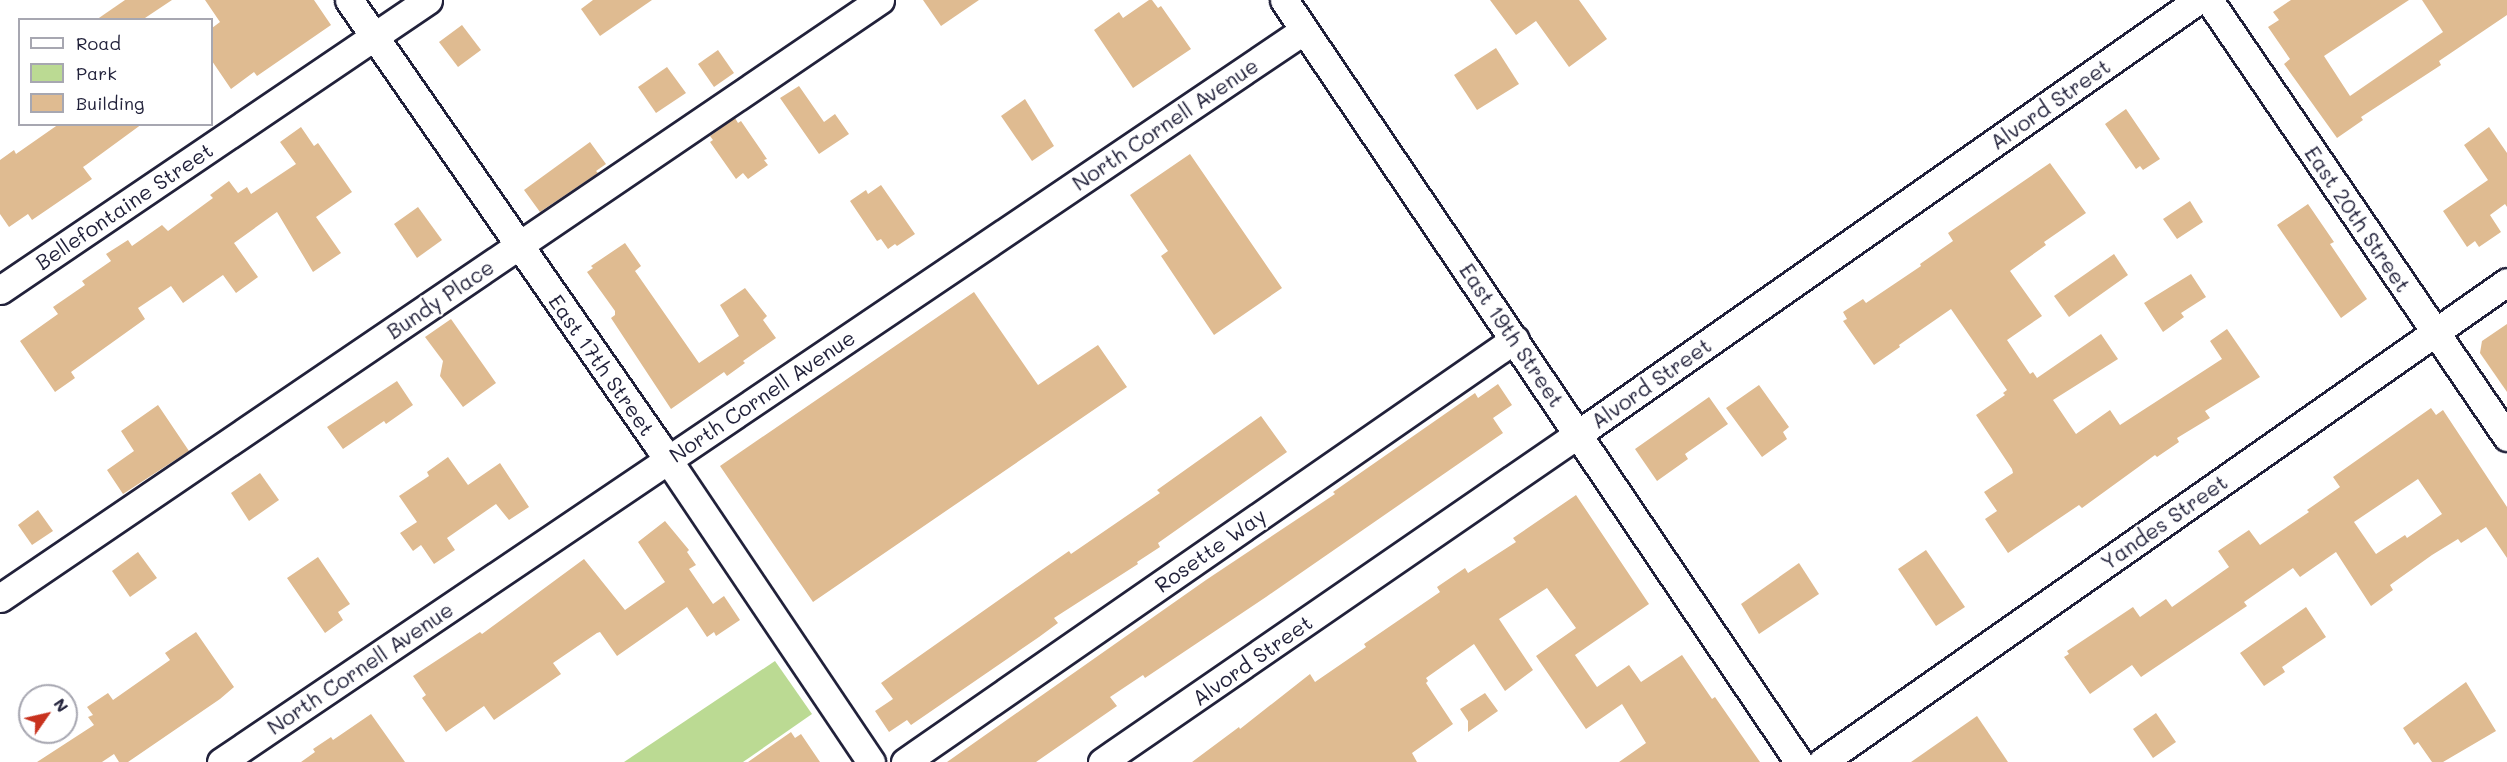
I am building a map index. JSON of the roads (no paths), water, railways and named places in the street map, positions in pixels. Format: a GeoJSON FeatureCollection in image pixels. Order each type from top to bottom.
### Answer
{"type":"FeatureCollection","features":[{"type":"Feature","properties":{"kind":"street","name":"East 17th Street"},"geometry":{"type":"LineString","coordinates":[[349,0],[668,460],[871,762]]}},
{"type":"Feature","properties":{"kind":"street","name":"Bellefontaine Street"},"geometry":{"type":"LineString","coordinates":[[0,290],[428,0]]}},
{"type":"Feature","properties":{"kind":"street","name":"Bundy Place"},"geometry":{"type":"LineString","coordinates":[[0,598],[880,0]]}},
{"type":"Feature","properties":{"kind":"street","name":"East 19th Street"},"geometry":{"type":"LineString","coordinates":[[1284,0],[1799,762]]}},
{"type":"Feature","properties":{"kind":"street","name":"Alvord Street"},"geometry":{"type":"LineString","coordinates":[[1102,762],[1578,434],[2198,0]]}},
{"type":"Feature","properties":{"kind":"street","name":"East 20th Street"},"geometry":{"type":"LineString","coordinates":[[2209,0],[2507,437]]}},
{"type":"Feature","properties":{"kind":"street","name":"North Cornell Avenue"},"geometry":{"type":"LineString","coordinates":[[221,762],[1304,30]]}},
{"type":"Feature","properties":{"kind":"street","name":"Yandes Street"},"geometry":{"type":"LineString","coordinates":[[1822,762],[2507,282]]}},
{"type":"Feature","properties":{"kind":"street","name":"Rosette Way"},"geometry":{"type":"LineString","coordinates":[[905,762],[1515,339]]}}]}
